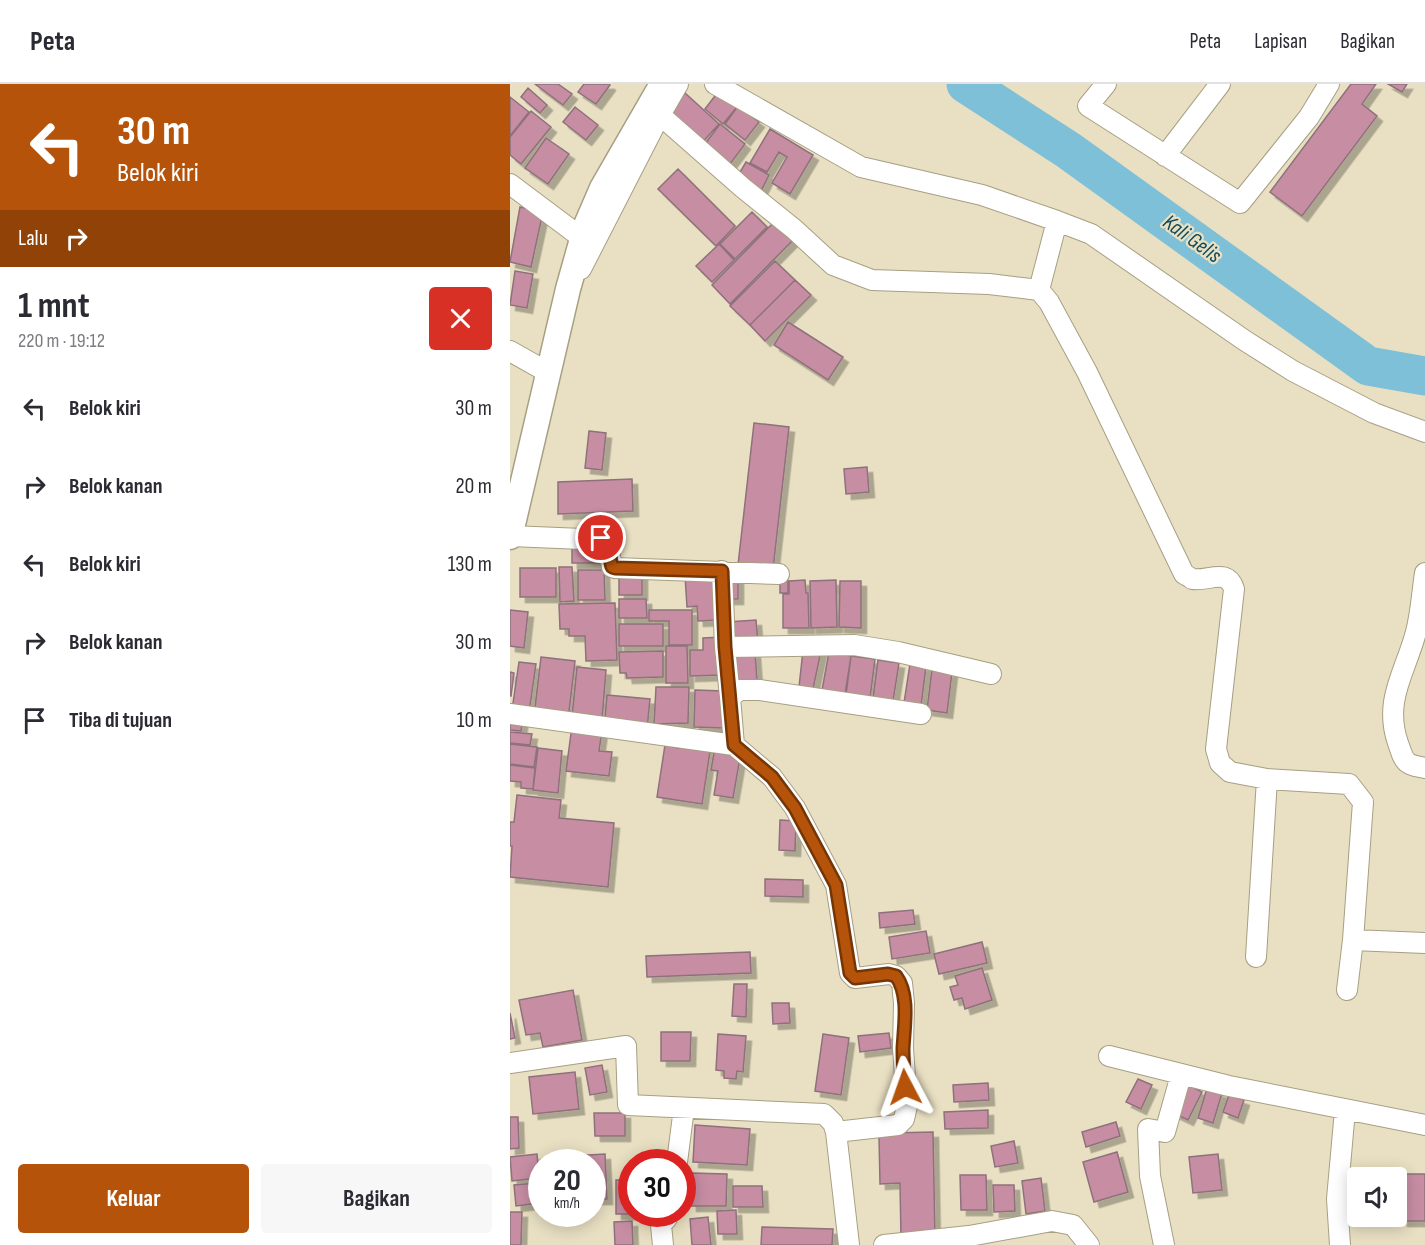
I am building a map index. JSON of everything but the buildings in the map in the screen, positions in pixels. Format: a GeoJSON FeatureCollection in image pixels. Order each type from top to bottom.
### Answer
{"type":"FeatureCollection","features":[{"type":"Feature","properties":{"kind":"street"},"geometry":{"type":"LineString","coordinates":[[662,84],[602,188],[582,238],[567,289],[510,537],[607,540],[610,562],[615,568],[779,574]]}},
{"type":"Feature","properties":{"kind":"street"},"geometry":{"type":"LineString","coordinates":[[567,289],[584,262],[678,84]]}},
{"type":"Feature","properties":{"kind":"street"},"geometry":{"type":"LineString","coordinates":[[715,84],[861,167],[982,195],[1091,234],[1244,340],[1293,371],[1374,413],[1425,432]]}},
{"type":"Feature","properties":{"kind":"street"},"geometry":{"type":"LineString","coordinates":[[1106,84],[1089,106],[1240,203],[1309,117],[1329,84]]}},
{"type":"Feature","properties":{"kind":"street"},"geometry":{"type":"LineString","coordinates":[[1166,156],[1220,84]]}},
{"type":"Feature","properties":{"kind":"street"},"geometry":{"type":"LineString","coordinates":[[660,115],[833,265],[872,280],[989,284],[1039,290],[1050,302],[1087,372],[1184,574],[1192,579],[1224,576],[1232,582],[1234,589],[1216,749],[1220,763],[1230,772],[1267,779],[1349,784],[1363,802],[1347,990]]}},
{"type":"Feature","properties":{"kind":"street"},"geometry":{"type":"LineString","coordinates":[[510,184],[582,238]]}},
{"type":"Feature","properties":{"kind":"street"},"geometry":{"type":"LineString","coordinates":[[1039,290],[1057,221]]}},
{"type":"Feature","properties":{"kind":"street"},"geometry":{"type":"LineString","coordinates":[[510,351],[549,373]]}},
{"type":"Feature","properties":{"kind":"street"},"geometry":{"type":"LineString","coordinates":[[722,571],[725,647],[734,745]]}},
{"type":"Feature","properties":{"kind":"street"},"geometry":{"type":"LineString","coordinates":[[1425,573],[1416,632],[1396,688],[1392,716],[1396,738],[1404,761],[1409,765],[1425,768]]}},
{"type":"Feature","properties":{"kind":"street"},"geometry":{"type":"LineString","coordinates":[[725,647],[854,645],[898,652],[991,674]]}},
{"type":"Feature","properties":{"kind":"street"},"geometry":{"type":"LineString","coordinates":[[730,697],[740,690],[760,690],[921,714]]}},
{"type":"Feature","properties":{"kind":"street"},"geometry":{"type":"LineString","coordinates":[[510,714],[734,745],[772,777],[795,808],[836,885],[850,973],[855,978],[888,974],[896,976],[902,983],[903,1058],[907,1106],[904,1119],[898,1125],[836,1132]]}},
{"type":"Feature","properties":{"kind":"street"},"geometry":{"type":"LineString","coordinates":[[1256,957],[1267,779]]}},
{"type":"Feature","properties":{"kind":"street"},"geometry":{"type":"LineString","coordinates":[[1353,940],[1425,943]]}},
{"type":"Feature","properties":{"kind":"street"},"geometry":{"type":"LineString","coordinates":[[510,1063],[626,1047],[628,1106],[824,1114],[833,1123],[836,1132],[849,1245]]}},
{"type":"Feature","properties":{"kind":"street"},"geometry":{"type":"LineString","coordinates":[[1109,1056],[1181,1075],[1425,1125]]}},
{"type":"Feature","properties":{"kind":"street"},"geometry":{"type":"LineString","coordinates":[[1164,1245],[1150,1176],[1148,1130],[1165,1132],[1181,1075]]}},
{"type":"Feature","properties":{"kind":"street"},"geometry":{"type":"LineString","coordinates":[[678,1149],[684,1108]]}},
{"type":"Feature","properties":{"kind":"street"},"geometry":{"type":"LineString","coordinates":[[1340,1245],[1337,1199],[1345,1110]]}},
{"type":"Feature","properties":{"kind":"street"},"geometry":{"type":"LineString","coordinates":[[884,1245],[969,1240],[1052,1221],[1072,1225],[1089,1245]]}},
{"type":"Feature","properties":{"kind":"street"},"geometry":{"type":"LineString","coordinates":[[661,1227],[663,1245]]}},
{"type":"Feature","properties":{"kind":"waterway","name":"Kali Gelis"},"geometry":{"type":"LineString","coordinates":[[966,84],[1068,150],[1368,366],[1425,376]]}},
{"type":"Feature","properties":{"kind":"route"},"geometry":{"type":"LineString","coordinates":[[601,538],[607,540],[609,544],[610,562],[615,568],[722,571],[725,647],[734,745],[772,777],[795,808],[836,885],[850,973],[855,978],[888,974],[896,976],[902,983],[905,1087]]}}]}
